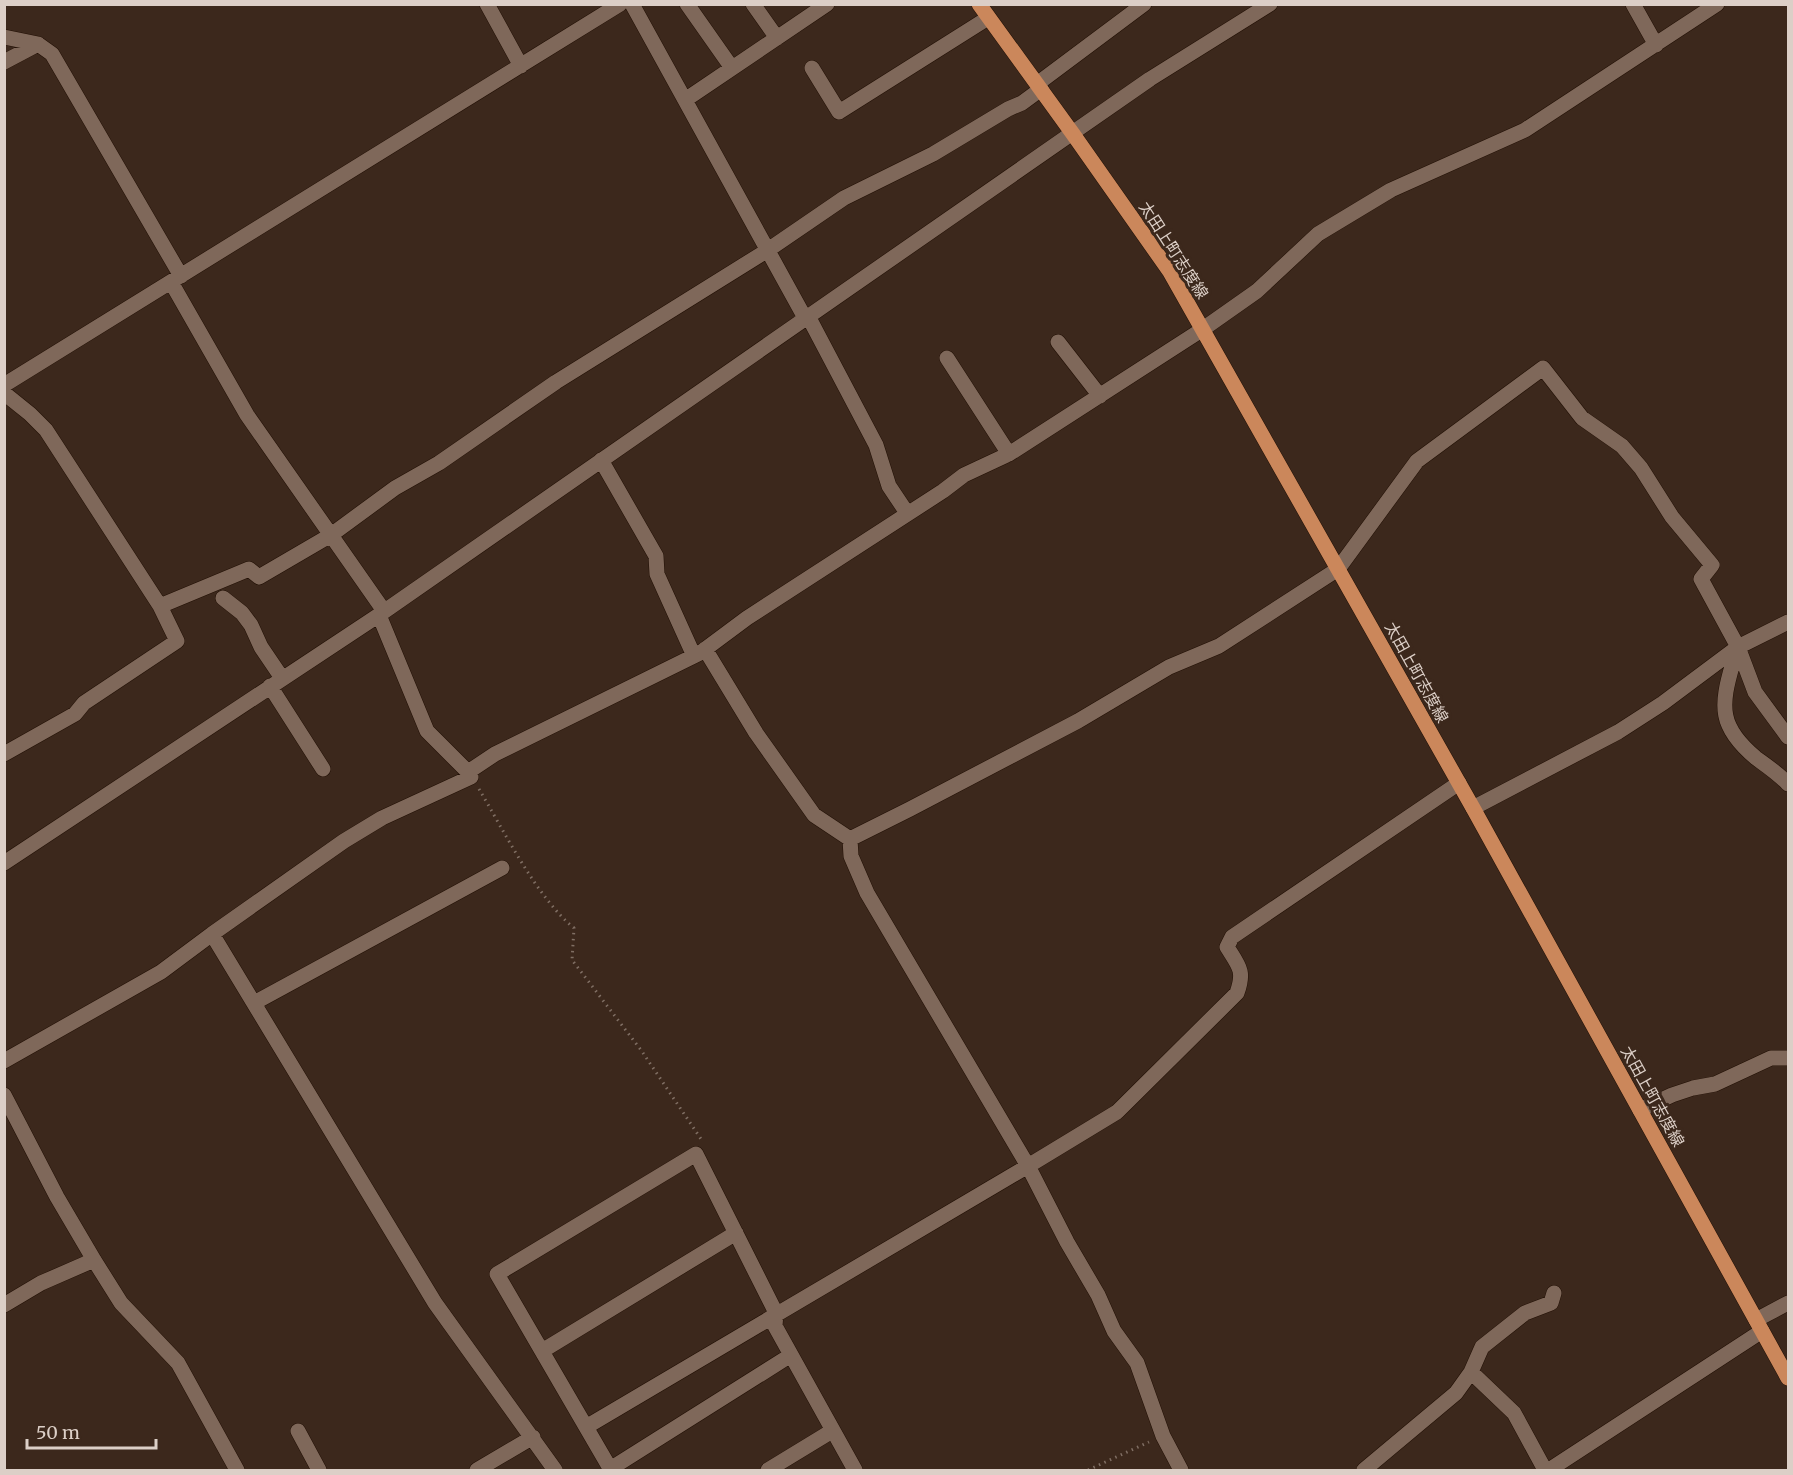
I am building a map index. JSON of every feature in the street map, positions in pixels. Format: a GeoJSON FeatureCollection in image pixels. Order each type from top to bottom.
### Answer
{"type":"FeatureCollection","features":[{"type":"Feature","properties":{"kind":"main road","name":"太田上町志度線"},"geometry":{"type":"LineString","coordinates":[[979,4],[1170,272],[1473,808],[1788,1378]]}},
{"type":"Feature","properties":{"kind":"street"},"geometry":{"type":"LineString","coordinates":[[488,4],[521,66]]}},
{"type":"Feature","properties":{"kind":"street"},"geometry":{"type":"LineString","coordinates":[[4,385],[620,4]]}},
{"type":"Feature","properties":{"kind":"street"},"geometry":{"type":"LineString","coordinates":[[632,4],[807,317],[876,446],[889,486],[907,513]]}},
{"type":"Feature","properties":{"kind":"street"},"geometry":{"type":"LineString","coordinates":[[687,4],[732,68]]}},
{"type":"Feature","properties":{"kind":"street"},"geometry":{"type":"LineString","coordinates":[[753,4],[777,38]]}},
{"type":"Feature","properties":{"kind":"street"},"geometry":{"type":"LineString","coordinates":[[685,100],[827,4]]}},
{"type":"Feature","properties":{"kind":"street"},"geometry":{"type":"LineString","coordinates":[[160,606],[249,569],[259,577],[331,535],[395,488],[439,463],[556,382],[768,250],[844,198],[933,154],[1022,103],[1144,4]]}},
{"type":"Feature","properties":{"kind":"street"},"geometry":{"type":"LineString","coordinates":[[4,862],[382,613],[1150,79],[1270,4]]}},
{"type":"Feature","properties":{"kind":"street"},"geometry":{"type":"LineString","coordinates":[[1633,4],[1656,45]]}},
{"type":"Feature","properties":{"kind":"street"},"geometry":{"type":"LineString","coordinates":[[4,37],[38,44],[52,54],[176,279],[247,415],[331,535],[382,613],[427,731],[468,772],[495,754],[700,653],[747,618],[964,475],[1009,453],[1203,329],[1257,291],[1318,234],[1391,190],[1525,130],[1717,4]]}},
{"type":"Feature","properties":{"kind":"street"},"geometry":{"type":"LineString","coordinates":[[812,68],[839,112],[988,18]]}},
{"type":"Feature","properties":{"kind":"street"},"geometry":{"type":"LineString","coordinates":[[4,62],[38,44]]}},
{"type":"Feature","properties":{"kind":"street"},"geometry":{"type":"LineString","coordinates":[[1058,342],[1100,396]]}},
{"type":"Feature","properties":{"kind":"street"},"geometry":{"type":"LineString","coordinates":[[947,358],[1009,453]]}},
{"type":"Feature","properties":{"kind":"street"},"geometry":{"type":"LineString","coordinates":[[850,839],[1078,721],[1169,667],[1219,646],[1338,569],[1417,461],[1543,368],[1582,418],[1622,446],[1641,468],[1672,517],[1712,565],[1701,579],[1738,647],[1755,692],[1788,737]]}},
{"type":"Feature","properties":{"kind":"street"},"geometry":{"type":"LineString","coordinates":[[4,393],[46,430],[160,606],[177,641],[84,703],[75,714],[4,754]]}},
{"type":"Feature","properties":{"kind":"street"},"geometry":{"type":"LineString","coordinates":[[602,460],[656,556],[657,574],[700,653],[814,815],[850,839]]}},
{"type":"Feature","properties":{"kind":"street"},"geometry":{"type":"LineString","coordinates":[[223,598],[242,613],[251,625],[276,682],[323,769]]}},
{"type":"Feature","properties":{"kind":"street"},"geometry":{"type":"LineString","coordinates":[[1473,808],[1617,732],[1663,703],[1738,647],[1788,622]]}},
{"type":"Feature","properties":{"kind":"street"},"geometry":{"type":"LineString","coordinates":[[1733,663],[1723,706],[1728,727],[1747,750],[1788,784]]}},
{"type":"Feature","properties":{"kind":"street"},"geometry":{"type":"LineString","coordinates":[[4,1061],[160,972],[344,841],[382,818],[471,777]]}},
{"type":"Feature","properties":{"kind":"street"},"geometry":{"type":"LineString","coordinates":[[586,1427],[1117,1112],[1237,993],[1242,980],[1241,968],[1227,947],[1232,937],[1459,783]]}},
{"type":"Feature","properties":{"kind":"street"},"geometry":{"type":"LineString","coordinates":[[850,839],[851,856],[867,893],[1028,1166],[1067,1242],[1098,1295],[1114,1331],[1137,1363],[1163,1436],[1181,1470]]}},
{"type":"Feature","properties":{"kind":"street"},"geometry":{"type":"LineString","coordinates":[[254,1003],[502,868]]}},
{"type":"Feature","properties":{"kind":"street"},"geometry":{"type":"LineString","coordinates":[[212,933],[435,1303],[555,1470]]}},
{"type":"Feature","properties":{"kind":"street"},"geometry":{"type":"LineString","coordinates":[[1640,1110],[1694,1088],[1715,1084],[1771,1058],[1788,1058]]}},
{"type":"Feature","properties":{"kind":"street"},"geometry":{"type":"LineString","coordinates":[[4,1095],[57,1197],[94,1260],[121,1303],[178,1363],[237,1470]]}},
{"type":"Feature","properties":{"kind":"street"},"geometry":{"type":"LineString","coordinates":[[791,1355],[611,1470],[497,1275],[696,1154],[776,1313],[775,1326],[855,1470]]}},
{"type":"Feature","properties":{"kind":"street"},"geometry":{"type":"LineString","coordinates":[[542,1351],[736,1233]]}},
{"type":"Feature","properties":{"kind":"street"},"geometry":{"type":"LineString","coordinates":[[4,1305],[41,1283],[94,1260]]}},
{"type":"Feature","properties":{"kind":"street"},"geometry":{"type":"LineString","coordinates":[[1364,1470],[1456,1393],[1471,1372],[1482,1347],[1525,1314],[1551,1303],[1554,1293]]}},
{"type":"Feature","properties":{"kind":"street"},"geometry":{"type":"LineString","coordinates":[[1471,1372],[1514,1413],[1547,1470],[1788,1303]]}},
{"type":"Feature","properties":{"kind":"street"},"geometry":{"type":"LineString","coordinates":[[298,1431],[319,1470]]}},
{"type":"Feature","properties":{"kind":"street"},"geometry":{"type":"LineString","coordinates":[[768,1470],[832,1431]]}},
{"type":"Feature","properties":{"kind":"street"},"geometry":{"type":"LineString","coordinates":[[485,1468],[533,1437]]}},
{"type":"Feature","properties":{"kind":"path"},"geometry":{"type":"LineString","coordinates":[[471,777],[558,916],[574,928],[572,960],[641,1050],[701,1138],[706,1149]]}},
{"type":"Feature","properties":{"kind":"path"},"geometry":{"type":"LineString","coordinates":[[1088,1470],[1163,1436]]}}]}
